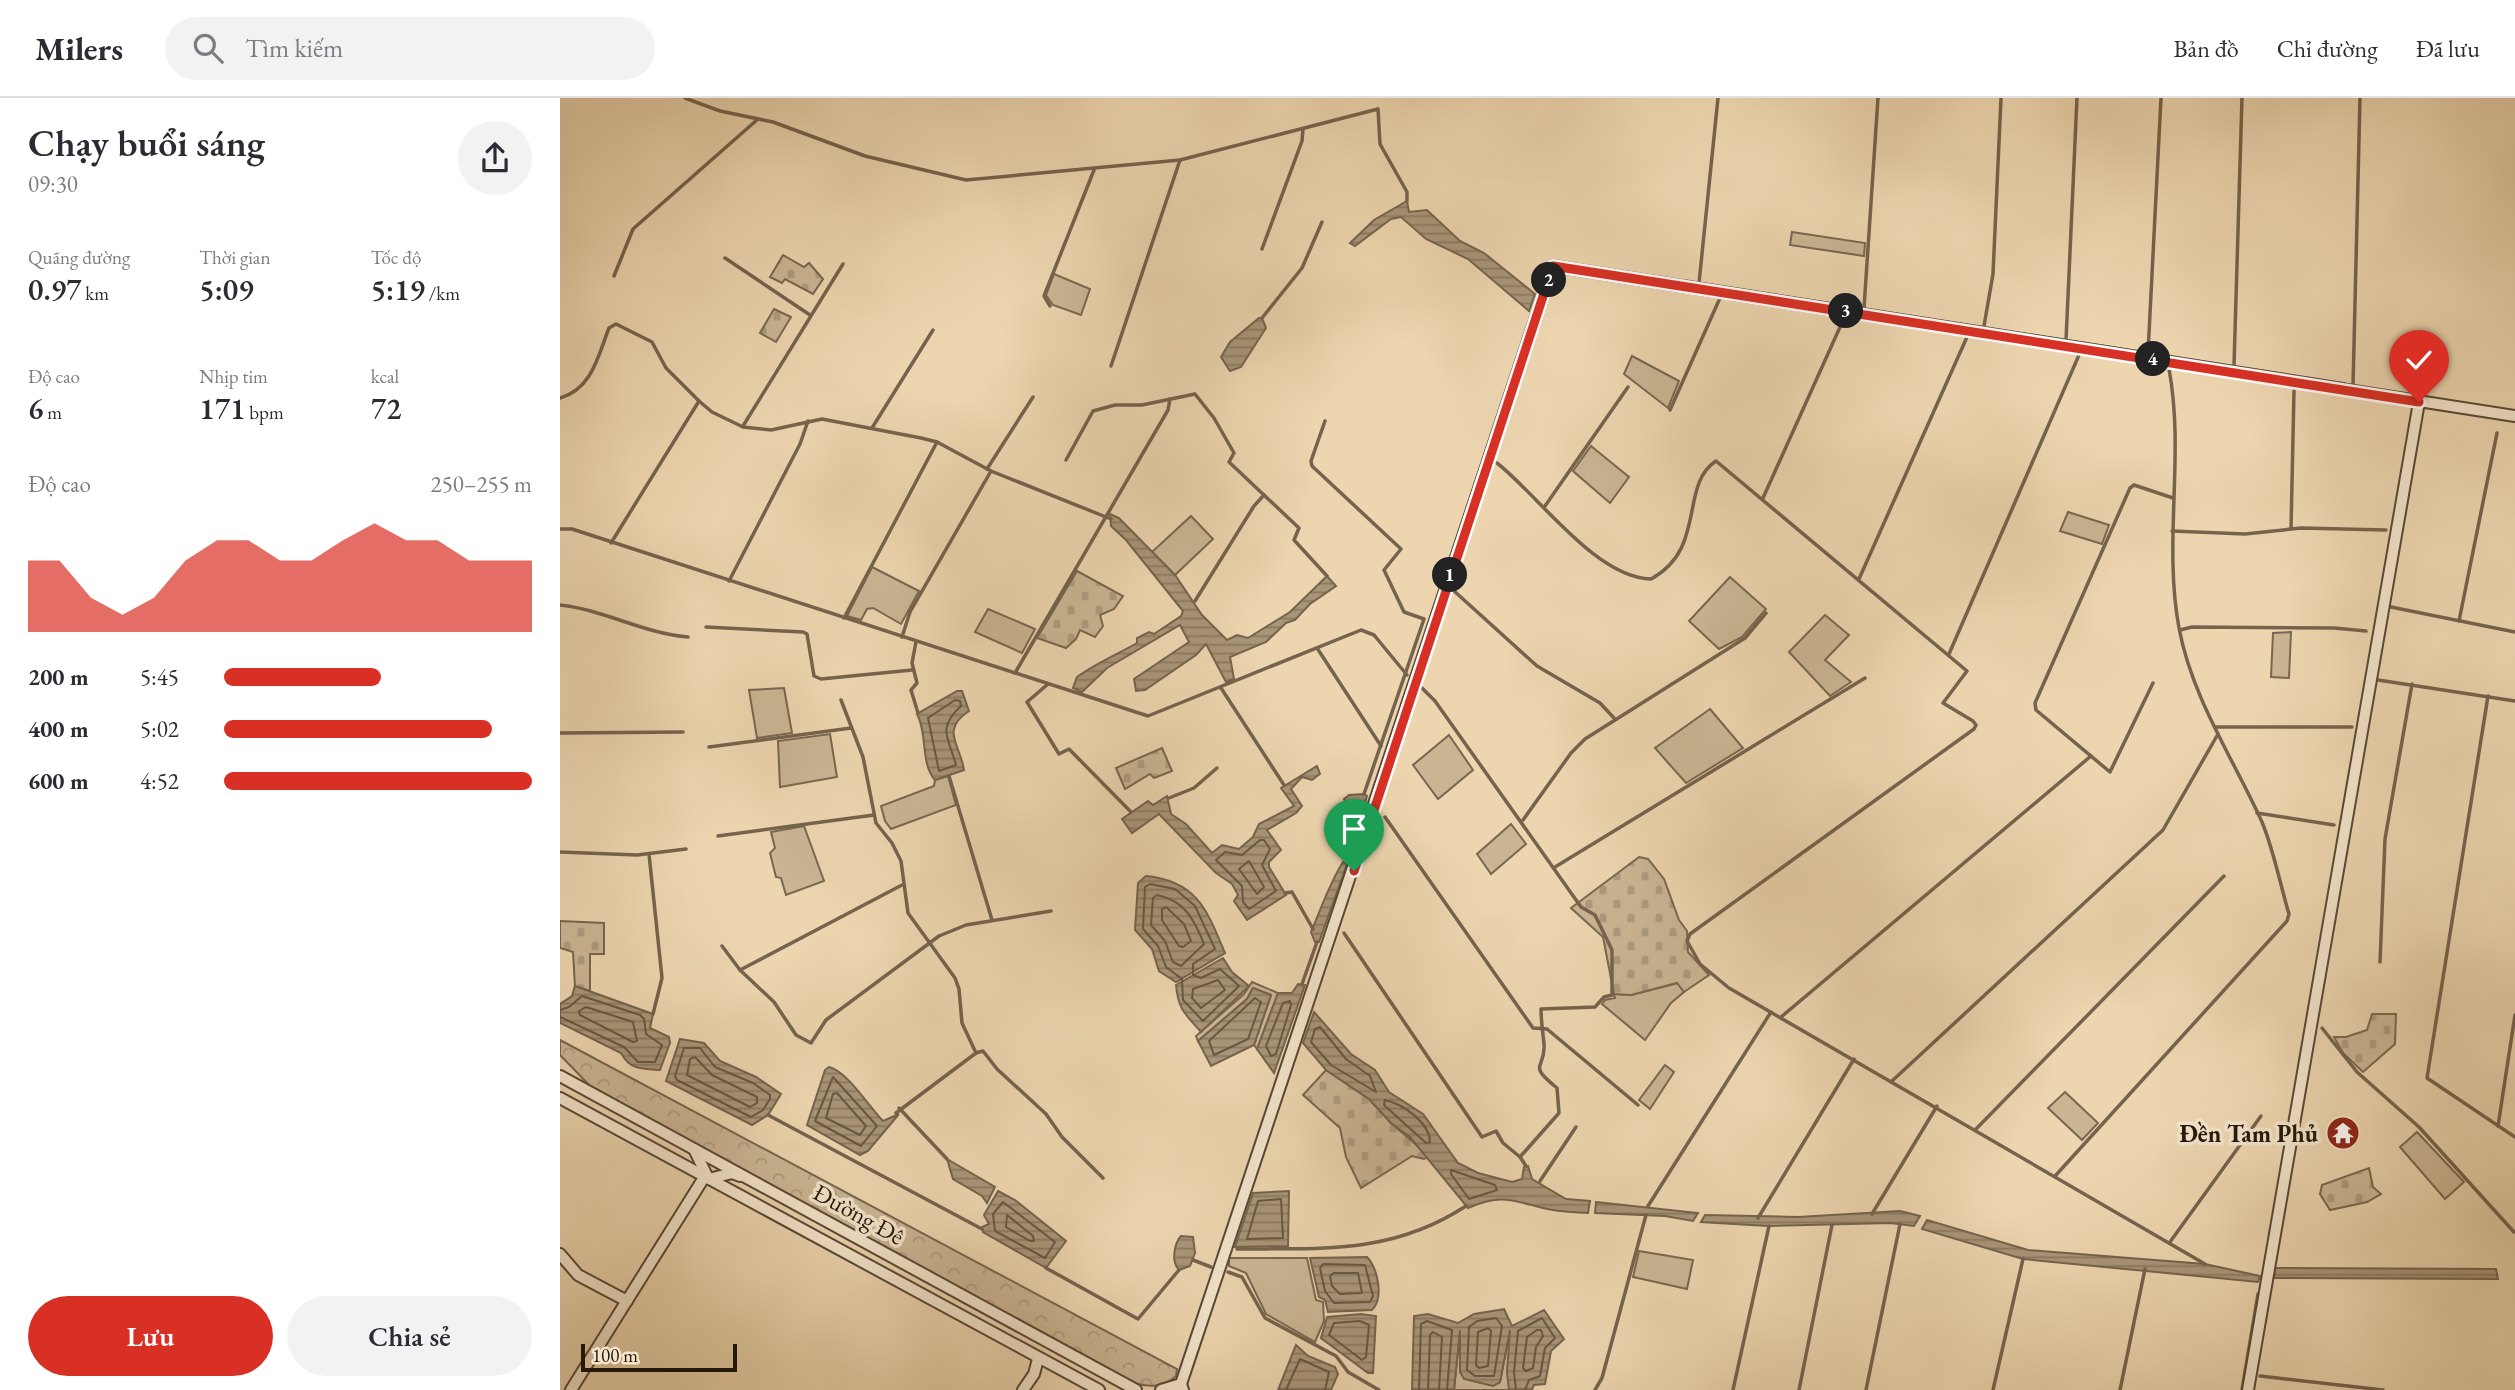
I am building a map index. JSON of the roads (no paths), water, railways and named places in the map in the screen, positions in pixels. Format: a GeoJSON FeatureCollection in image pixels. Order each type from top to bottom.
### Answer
{"type":"FeatureCollection","features":[{"type":"Feature","properties":{"kind":"street"},"geometry":{"type":"LineString","coordinates":[[1161,1390],[1182,1387],[1553,266],[2515,416]]}},
{"type":"Feature","properties":{"kind":"street"},"geometry":{"type":"LineString","coordinates":[[2248,1390],[2419,402]]}},
{"type":"Feature","properties":{"kind":"street","name":"Đường Đê"},"geometry":{"type":"LineString","coordinates":[[560,1076],[1137,1390]]}},
{"type":"Feature","properties":{"kind":"street","name":"Đường Đê"},"geometry":{"type":"LineString","coordinates":[[560,1098],[1095,1389]]}},
{"type":"Feature","properties":{"kind":"street"},"geometry":{"type":"LineString","coordinates":[[693,1147],[707,1178]]}},
{"type":"Feature","properties":{"kind":"street"},"geometry":{"type":"LineString","coordinates":[[571,1390],[707,1178],[732,1173],[760,1184]]}},
{"type":"Feature","properties":{"kind":"street"},"geometry":{"type":"LineString","coordinates":[[560,1254],[578,1275],[627,1301]]}},
{"type":"Feature","properties":{"kind":"street"},"geometry":{"type":"LineString","coordinates":[[1023,1390],[1034,1374],[1038,1359]]}},
{"type":"Feature","properties":{"kind":"water"},"geometry":{"type":"Polygon","coordinates":[[[1407,201],[1409,212],[1427,210],[1460,241],[1484,253],[1535,294],[1529,311],[1468,259],[1426,239],[1401,217],[1391,219],[1355,246],[1350,243],[1374,220],[1407,201]]]}},
{"type":"Feature","properties":{"kind":"water"},"geometry":{"type":"Polygon","coordinates":[[[1262,318],[1266,328],[1241,367],[1230,371],[1221,357],[1230,342],[1262,318]]]}},
{"type":"Feature","properties":{"kind":"water"},"geometry":{"type":"Polygon","coordinates":[[[1110,514],[1119,518],[1175,575],[1202,615],[1227,640],[1237,635],[1248,638],[1290,612],[1327,576],[1336,586],[1310,604],[1295,620],[1286,623],[1266,642],[1230,657],[1234,679],[1226,682],[1206,644],[1196,655],[1145,690],[1136,691],[1134,679],[1189,642],[1180,625],[1107,668],[1082,692],[1073,688],[1077,677],[1137,643],[1137,638],[1149,632],[1154,634],[1181,616],[1183,611],[1126,540],[1111,526],[1110,514]]]}},
{"type":"Feature","properties":{"kind":"water"},"geometry":{"type":"Polygon","coordinates":[[[957,691],[962,691],[969,711],[960,718],[954,731],[964,770],[935,780],[927,765],[917,714],[957,691]]]}},
{"type":"Feature","properties":{"kind":"water"},"geometry":{"type":"Polygon","coordinates":[[[1317,766],[1320,774],[1312,780],[1302,777],[1291,789],[1302,806],[1296,813],[1267,830],[1281,850],[1269,862],[1269,867],[1286,895],[1247,920],[1234,901],[1238,895],[1232,884],[1216,873],[1159,814],[1132,833],[1122,819],[1148,801],[1153,805],[1167,796],[1171,814],[1186,824],[1212,853],[1222,845],[1239,849],[1253,837],[1259,824],[1294,806],[1281,788],[1317,766]]]}},
{"type":"Feature","properties":{"kind":"water"},"geometry":{"type":"Polygon","coordinates":[[[1349,795],[1367,796],[1348,859],[1344,855],[1352,827],[1352,815],[1344,799],[1349,795]]]}},
{"type":"Feature","properties":{"kind":"water"},"geometry":{"type":"Polygon","coordinates":[[[1343,862],[1347,864],[1319,942],[1315,942],[1311,932],[1343,862]]]}},
{"type":"Feature","properties":{"kind":"water"},"geometry":{"type":"Polygon","coordinates":[[[1146,876],[1163,879],[1189,891],[1206,911],[1225,953],[1176,982],[1159,971],[1152,949],[1135,930],[1138,883],[1146,876]]]}},
{"type":"Feature","properties":{"kind":"water"},"geometry":{"type":"Polygon","coordinates":[[[1223,958],[1232,972],[1249,986],[1201,1032],[1183,1011],[1176,985],[1223,958]]]}},
{"type":"Feature","properties":{"kind":"water"},"geometry":{"type":"Polygon","coordinates":[[[1298,984],[1305,985],[1274,1073],[1257,1049],[1278,993],[1292,993],[1298,984]]]}},
{"type":"Feature","properties":{"kind":"water"},"geometry":{"type":"Polygon","coordinates":[[[575,986],[653,1014],[650,1028],[669,1037],[670,1043],[660,1070],[633,1066],[621,1053],[560,1023],[560,1004],[572,996],[575,986]]]}},
{"type":"Feature","properties":{"kind":"water"},"geometry":{"type":"Polygon","coordinates":[[[1253,988],[1271,995],[1254,1045],[1211,1066],[1198,1041],[1247,999],[1253,988]]]}},
{"type":"Feature","properties":{"kind":"water"},"geometry":{"type":"Polygon","coordinates":[[[1314,1012],[1351,1054],[1375,1070],[1389,1092],[1423,1114],[1458,1163],[1478,1173],[1512,1182],[1522,1179],[1524,1167],[1528,1166],[1532,1179],[1566,1199],[1590,1201],[1588,1213],[1554,1210],[1506,1200],[1489,1201],[1468,1208],[1410,1137],[1391,1123],[1369,1099],[1326,1070],[1303,1043],[1314,1012]]]}},
{"type":"Feature","properties":{"kind":"water"},"geometry":{"type":"Polygon","coordinates":[[[680,1039],[704,1043],[720,1061],[756,1077],[781,1094],[768,1115],[752,1125],[666,1081],[680,1039]]]}},
{"type":"Feature","properties":{"kind":"water"},"geometry":{"type":"Polygon","coordinates":[[[829,1067],[851,1083],[883,1121],[899,1114],[868,1151],[860,1155],[807,1125],[825,1070],[829,1067]]]}},
{"type":"Feature","properties":{"kind":"water"},"geometry":{"type":"Polygon","coordinates":[[[947,1159],[995,1187],[987,1203],[982,1196],[953,1179],[947,1159]]]}},
{"type":"Feature","properties":{"kind":"water"},"geometry":{"type":"Polygon","coordinates":[[[998,1191],[1015,1200],[1066,1241],[1046,1268],[983,1232],[982,1227],[989,1224],[984,1215],[998,1191]]]}},
{"type":"Feature","properties":{"kind":"water"},"geometry":{"type":"Polygon","coordinates":[[[1289,1191],[1288,1246],[1235,1247],[1253,1193],[1289,1191]]]}},
{"type":"Feature","properties":{"kind":"water"},"geometry":{"type":"Polygon","coordinates":[[[1596,1202],[1698,1213],[1693,1221],[1665,1216],[1595,1213],[1596,1202]]]}},
{"type":"Feature","properties":{"kind":"water"},"geometry":{"type":"Polygon","coordinates":[[[1900,1211],[1920,1216],[1914,1226],[1890,1223],[1768,1226],[1701,1222],[1705,1215],[1798,1217],[1900,1211]]]}},
{"type":"Feature","properties":{"kind":"water"},"geometry":{"type":"Polygon","coordinates":[[[1927,1220],[2028,1250],[2205,1264],[2260,1276],[2258,1282],[2023,1259],[1922,1229],[1927,1220]]]}},
{"type":"Feature","properties":{"kind":"water"},"geometry":{"type":"Polygon","coordinates":[[[1181,1236],[1193,1237],[1195,1253],[1190,1266],[1179,1270],[1174,1253],[1181,1236]]]}},
{"type":"Feature","properties":{"kind":"water"},"geometry":{"type":"Polygon","coordinates":[[[1367,1257],[1378,1284],[1376,1305],[1372,1310],[1328,1312],[1325,1300],[1319,1297],[1310,1258],[1367,1257]]]}},
{"type":"Feature","properties":{"kind":"water"},"geometry":{"type":"Polygon","coordinates":[[[2275,1268],[2496,1269],[2498,1279],[2274,1278],[2275,1268]]]}},
{"type":"Feature","properties":{"kind":"water"},"geometry":{"type":"Polygon","coordinates":[[[1504,1309],[1512,1326],[1544,1310],[1564,1339],[1551,1351],[1545,1384],[1534,1385],[1532,1390],[1509,1390],[1507,1372],[1510,1330],[1500,1382],[1493,1386],[1464,1379],[1460,1372],[1460,1330],[1454,1390],[1412,1390],[1414,1316],[1428,1314],[1458,1323],[1474,1314],[1504,1309]]]}},
{"type":"Feature","properties":{"kind":"water"},"geometry":{"type":"Polygon","coordinates":[[[1361,1314],[1376,1316],[1373,1373],[1368,1373],[1321,1338],[1327,1317],[1361,1314]]]}},
{"type":"Feature","properties":{"kind":"water"},"geometry":{"type":"Polygon","coordinates":[[[1296,1345],[1308,1356],[1335,1367],[1338,1374],[1331,1390],[1278,1390],[1296,1345]]]}},
{"type":"Feature","properties":{"kind":"waterway"},"geometry":{"type":"LineString","coordinates":[[685,98],[720,111],[773,122],[865,156],[966,180],[1180,160],[1378,109],[1380,144],[1407,192],[1407,201]]}},
{"type":"Feature","properties":{"kind":"waterway"},"geometry":{"type":"LineString","coordinates":[[1699,283],[1718,98]]}},
{"type":"Feature","properties":{"kind":"waterway"},"geometry":{"type":"LineString","coordinates":[[1864,308],[1878,98]]}},
{"type":"Feature","properties":{"kind":"waterway"},"geometry":{"type":"LineString","coordinates":[[1984,326],[1993,274],[2001,98]]}},
{"type":"Feature","properties":{"kind":"waterway"},"geometry":{"type":"LineString","coordinates":[[2066,340],[2077,98]]}},
{"type":"Feature","properties":{"kind":"waterway"},"geometry":{"type":"LineString","coordinates":[[2148,353],[2161,98]]}},
{"type":"Feature","properties":{"kind":"waterway"},"geometry":{"type":"LineString","coordinates":[[2234,365],[2242,98]]}},
{"type":"Feature","properties":{"kind":"waterway"},"geometry":{"type":"LineString","coordinates":[[2353,386],[2360,98]]}},
{"type":"Feature","properties":{"kind":"waterway"},"geometry":{"type":"LineString","coordinates":[[614,276],[633,229],[758,119]]}},
{"type":"Feature","properties":{"kind":"waterway"},"geometry":{"type":"LineString","coordinates":[[1262,249],[1302,141],[1303,129]]}},
{"type":"Feature","properties":{"kind":"waterway"},"geometry":{"type":"LineString","coordinates":[[1111,366],[1180,160]]}},
{"type":"Feature","properties":{"kind":"waterway"},"geometry":{"type":"LineString","coordinates":[[1050,306],[1044,296],[1094,170]]}},
{"type":"Feature","properties":{"kind":"waterway"},"geometry":{"type":"LineString","coordinates":[[1262,318],[1302,268],[1322,222]]}},
{"type":"Feature","properties":{"kind":"waterway"},"geometry":{"type":"LineString","coordinates":[[725,258],[810,315]]}},
{"type":"Feature","properties":{"kind":"waterway"},"geometry":{"type":"LineString","coordinates":[[743,426],[843,264]]}},
{"type":"Feature","properties":{"kind":"waterway"},"geometry":{"type":"LineString","coordinates":[[1685,281],[2345,384]]}},
{"type":"Feature","properties":{"kind":"waterway"},"geometry":{"type":"LineString","coordinates":[[1670,410],[1720,298]]}},
{"type":"Feature","properties":{"kind":"waterway"},"geometry":{"type":"LineString","coordinates":[[1763,498],[1845,316]]}},
{"type":"Feature","properties":{"kind":"waterway"},"geometry":{"type":"LineString","coordinates":[[560,398],[571,394],[587,379],[609,328],[616,324],[652,342],[666,368],[699,401],[712,412],[743,427],[771,430],[822,419],[921,438],[937,442],[991,471],[1111,519]]}},
{"type":"Feature","properties":{"kind":"waterway"},"geometry":{"type":"LineString","coordinates":[[872,428],[933,330]]}},
{"type":"Feature","properties":{"kind":"waterway"},"geometry":{"type":"LineString","coordinates":[[1859,579],[1967,337]]}},
{"type":"Feature","properties":{"kind":"waterway"},"geometry":{"type":"LineString","coordinates":[[1949,654],[2079,355]]}},
{"type":"Feature","properties":{"kind":"waterway"},"geometry":{"type":"LineString","coordinates":[[2056,1175],[2287,921],[2289,914],[2262,822],[2203,703],[2193,679],[2179,628],[2173,563],[2175,433],[2169,369]]}},
{"type":"Feature","properties":{"kind":"waterway"},"geometry":{"type":"LineString","coordinates":[[1545,506],[1628,387]]}},
{"type":"Feature","properties":{"kind":"waterway"},"geometry":{"type":"LineString","coordinates":[[2291,529],[2294,391]]}},
{"type":"Feature","properties":{"kind":"waterway"},"geometry":{"type":"LineString","coordinates":[[1066,460],[1093,411],[1115,405],[1142,405],[1195,394],[1214,418],[1234,453],[1229,462],[1299,528],[1294,540],[1327,576]]}},
{"type":"Feature","properties":{"kind":"waterway"},"geometry":{"type":"LineString","coordinates":[[987,469],[1033,397]]}},
{"type":"Feature","properties":{"kind":"waterway"},"geometry":{"type":"LineString","coordinates":[[1015,673],[1168,410],[1170,399]]}},
{"type":"Feature","properties":{"kind":"waterway"},"geometry":{"type":"LineString","coordinates":[[611,543],[699,401]]}},
{"type":"Feature","properties":{"kind":"waterway"},"geometry":{"type":"LineString","coordinates":[[729,581],[800,444],[808,421]]}},
{"type":"Feature","properties":{"kind":"waterway"},"geometry":{"type":"LineString","coordinates":[[1325,421],[1311,461],[1312,466],[1401,549],[1384,570],[1404,612],[1424,619],[1364,794]]}},
{"type":"Feature","properties":{"kind":"waterway"},"geometry":{"type":"LineString","coordinates":[[2459,621],[2497,433]]}},
{"type":"Feature","properties":{"kind":"waterway"},"geometry":{"type":"LineString","coordinates":[[844,618],[937,442]]}},
{"type":"Feature","properties":{"kind":"waterway"},"geometry":{"type":"LineString","coordinates":[[1497,463],[1589,551],[1630,575],[1651,579],[1668,566],[1680,551],[1698,485],[1705,472],[1716,461],[1967,671],[1943,703],[1973,721],[1976,725],[1974,729],[1690,934],[1687,941],[1700,964],[1729,988],[2205,1264]]}},
{"type":"Feature","properties":{"kind":"waterway"},"geometry":{"type":"LineString","coordinates":[[902,637],[910,612],[991,471]]}},
{"type":"Feature","properties":{"kind":"waterway"},"geometry":{"type":"LineString","coordinates":[[2153,683],[2110,772],[2036,710],[2035,703],[2130,488],[2134,485],[2173,498]]}},
{"type":"Feature","properties":{"kind":"waterway"},"geometry":{"type":"LineString","coordinates":[[1195,601],[1254,506],[1264,495]]}},
{"type":"Feature","properties":{"kind":"waterway"},"geometry":{"type":"LineString","coordinates":[[2172,531],[2245,534],[2301,528],[2386,530]]}},
{"type":"Feature","properties":{"kind":"waterway"},"geometry":{"type":"LineString","coordinates":[[560,529],[572,529],[1148,716],[1361,630],[1374,635],[1407,675]]}},
{"type":"Feature","properties":{"kind":"waterway"},"geometry":{"type":"LineString","coordinates":[[1453,590],[1537,666],[1600,703],[1614,718]]}},
{"type":"Feature","properties":{"kind":"waterway"},"geometry":{"type":"LineString","coordinates":[[560,605],[655,631],[688,637]]}},
{"type":"Feature","properties":{"kind":"waterway"},"geometry":{"type":"LineString","coordinates":[[2391,607],[2515,632]]}},
{"type":"Feature","properties":{"kind":"waterway"},"geometry":{"type":"LineString","coordinates":[[1523,820],[1571,753],[1585,739],[1745,638],[1766,613]]}},
{"type":"Feature","properties":{"kind":"waterway"},"geometry":{"type":"LineString","coordinates":[[706,627],[803,632],[807,634],[814,676],[821,679],[912,670]]}},
{"type":"Feature","properties":{"kind":"waterway"},"geometry":{"type":"LineString","coordinates":[[2180,630],[2192,627],[2334,628],[2366,631]]}},
{"type":"Feature","properties":{"kind":"waterway"},"geometry":{"type":"LineString","coordinates":[[916,642],[912,663],[917,683],[911,690],[918,713]]}},
{"type":"Feature","properties":{"kind":"waterway"},"geometry":{"type":"LineString","coordinates":[[1317,648],[1381,746]]}},
{"type":"Feature","properties":{"kind":"waterway"},"geometry":{"type":"LineString","coordinates":[[1555,867],[1865,678]]}},
{"type":"Feature","properties":{"kind":"waterway"},"geometry":{"type":"LineString","coordinates":[[2378,680],[2515,701]]}},
{"type":"Feature","properties":{"kind":"waterway"},"geometry":{"type":"LineString","coordinates":[[1048,684],[1027,702],[1059,754],[1069,749],[1131,812]]}},
{"type":"Feature","properties":{"kind":"waterway"},"geometry":{"type":"LineString","coordinates":[[2380,962],[2385,839],[2412,684]]}},
{"type":"Feature","properties":{"kind":"waterway"},"geometry":{"type":"LineString","coordinates":[[1221,688],[1284,785]]}},
{"type":"Feature","properties":{"kind":"waterway"},"geometry":{"type":"LineString","coordinates":[[1344,933],[1482,1137],[1496,1131],[1503,1143],[1520,1157],[1559,1113],[1557,1088],[1540,1070],[1544,1052],[1541,1009],[1595,1007],[1604,997],[1612,995],[1612,950],[1595,915],[1581,907],[1435,701],[1422,688]]}},
{"type":"Feature","properties":{"kind":"waterway"},"geometry":{"type":"LineString","coordinates":[[2488,696],[2427,1078],[2515,1137]]}},
{"type":"Feature","properties":{"kind":"waterway"},"geometry":{"type":"LineString","coordinates":[[841,700],[863,757],[876,823],[892,843],[901,861],[908,913],[955,978],[959,989],[962,1023],[976,1053],[896,1113]]}},
{"type":"Feature","properties":{"kind":"waterway"},"geometry":{"type":"LineString","coordinates":[[2215,727],[2352,727]]}},
{"type":"Feature","properties":{"kind":"waterway"},"geometry":{"type":"LineString","coordinates":[[709,747],[851,728]]}},
{"type":"Feature","properties":{"kind":"waterway"},"geometry":{"type":"LineString","coordinates":[[560,733],[683,732]]}},
{"type":"Feature","properties":{"kind":"waterway"},"geometry":{"type":"LineString","coordinates":[[1892,1081],[2163,830],[2218,734]]}},
{"type":"Feature","properties":{"kind":"waterway"},"geometry":{"type":"LineString","coordinates":[[1781,1017],[2091,756]]}},
{"type":"Feature","properties":{"kind":"waterway"},"geometry":{"type":"LineString","coordinates":[[1169,798],[1194,788],[1217,768]]}},
{"type":"Feature","properties":{"kind":"waterway"},"geometry":{"type":"LineString","coordinates":[[949,776],[992,920]]}},
{"type":"Feature","properties":{"kind":"waterway"},"geometry":{"type":"LineString","coordinates":[[2257,813],[2334,825]]}},
{"type":"Feature","properties":{"kind":"waterway"},"geometry":{"type":"LineString","coordinates":[[718,836],[874,815]]}},
{"type":"Feature","properties":{"kind":"waterway"},"geometry":{"type":"LineString","coordinates":[[1385,817],[1533,1028],[1547,1029],[1638,1105]]}},
{"type":"Feature","properties":{"kind":"waterway"},"geometry":{"type":"LineString","coordinates":[[560,852],[637,855],[686,849]]}},
{"type":"Feature","properties":{"kind":"waterway"},"geometry":{"type":"LineString","coordinates":[[649,854],[662,978],[653,1014]]}},
{"type":"Feature","properties":{"kind":"waterway"},"geometry":{"type":"LineString","coordinates":[[1976,1129],[2224,876]]}},
{"type":"Feature","properties":{"kind":"waterway"},"geometry":{"type":"LineString","coordinates":[[740,970],[902,885]]}},
{"type":"Feature","properties":{"kind":"waterway"},"geometry":{"type":"LineString","coordinates":[[1285,893],[1292,892],[1313,929]]}},
{"type":"Feature","properties":{"kind":"waterway"},"geometry":{"type":"LineString","coordinates":[[722,946],[740,970],[774,1002],[796,1035],[811,1043],[826,1020],[939,936],[966,925],[1051,911]]}},
{"type":"Feature","properties":{"kind":"waterway"},"geometry":{"type":"LineString","coordinates":[[1302,984],[1317,942]]}},
{"type":"Feature","properties":{"kind":"waterway"},"geometry":{"type":"LineString","coordinates":[[1648,1206],[1771,1012]]}},
{"type":"Feature","properties":{"kind":"waterway"},"geometry":{"type":"LineString","coordinates":[[2498,1126],[2515,1015]]}},
{"type":"Feature","properties":{"kind":"waterway"},"geometry":{"type":"LineString","coordinates":[[2322,1028],[2357,1072],[2419,1127],[2514,1232]]}},
{"type":"Feature","properties":{"kind":"waterway"},"geometry":{"type":"LineString","coordinates":[[976,1053],[983,1051],[997,1069],[1046,1114],[1062,1137],[1103,1178]]}},
{"type":"Feature","properties":{"kind":"waterway"},"geometry":{"type":"LineString","coordinates":[[1758,1218],[1854,1059]]}},
{"type":"Feature","properties":{"kind":"waterway"},"geometry":{"type":"LineString","coordinates":[[1872,1214],[1937,1106]]}},
{"type":"Feature","properties":{"kind":"waterway"},"geometry":{"type":"LineString","coordinates":[[899,1108],[947,1159]]}},
{"type":"Feature","properties":{"kind":"waterway"},"geometry":{"type":"LineString","coordinates":[[768,1115],[982,1229]]}},
{"type":"Feature","properties":{"kind":"waterway"},"geometry":{"type":"LineString","coordinates":[[2170,1242],[2261,1116]]}},
{"type":"Feature","properties":{"kind":"waterway"},"geometry":{"type":"LineString","coordinates":[[1540,1181],[1576,1127]]}},
{"type":"Feature","properties":{"kind":"waterway"},"geometry":{"type":"LineString","coordinates":[[1520,1157],[1526,1166]]}},
{"type":"Feature","properties":{"kind":"waterway"},"geometry":{"type":"LineString","coordinates":[[1237,1249],[1327,1248],[1383,1241],[1438,1222],[1466,1206]]}},
{"type":"Feature","properties":{"kind":"waterway"},"geometry":{"type":"LineString","coordinates":[[1595,1390],[1602,1378],[1646,1215]]}},
{"type":"Feature","properties":{"kind":"waterway"},"geometry":{"type":"LineString","coordinates":[[1866,1390],[1900,1224]]}},
{"type":"Feature","properties":{"kind":"waterway"},"geometry":{"type":"LineString","coordinates":[[1799,1390],[1832,1225]]}},
{"type":"Feature","properties":{"kind":"waterway"},"geometry":{"type":"LineString","coordinates":[[1733,1390],[1769,1226]]}},
{"type":"Feature","properties":{"kind":"waterway"},"geometry":{"type":"LineString","coordinates":[[1993,1390],[2023,1259]]}},
{"type":"Feature","properties":{"kind":"waterway"},"geometry":{"type":"LineString","coordinates":[[1193,1260],[1211,1267]]}},
{"type":"Feature","properties":{"kind":"waterway"},"geometry":{"type":"LineString","coordinates":[[1046,1268],[1138,1319],[1179,1270]]}},
{"type":"Feature","properties":{"kind":"waterway"},"geometry":{"type":"LineString","coordinates":[[2120,1390],[2145,1269]]}},
{"type":"Feature","properties":{"kind":"waterway"},"geometry":{"type":"LineString","coordinates":[[1228,1272],[1242,1277],[1265,1318],[1336,1356],[1348,1372],[1379,1390]]}},
{"type":"Feature","properties":{"kind":"waterway"},"geometry":{"type":"LineString","coordinates":[[2242,1390],[2258,1294]]}},
{"type":"Feature","properties":{"kind":"waterway"},"geometry":{"type":"LineString","coordinates":[[2260,1376],[2383,1390]]}},
{"type":"Feature","properties":{"kind":"place","name":"Đền Tam Phủ"},"geometry":{"type":"Point","coordinates":[2343,1133]}}]}
